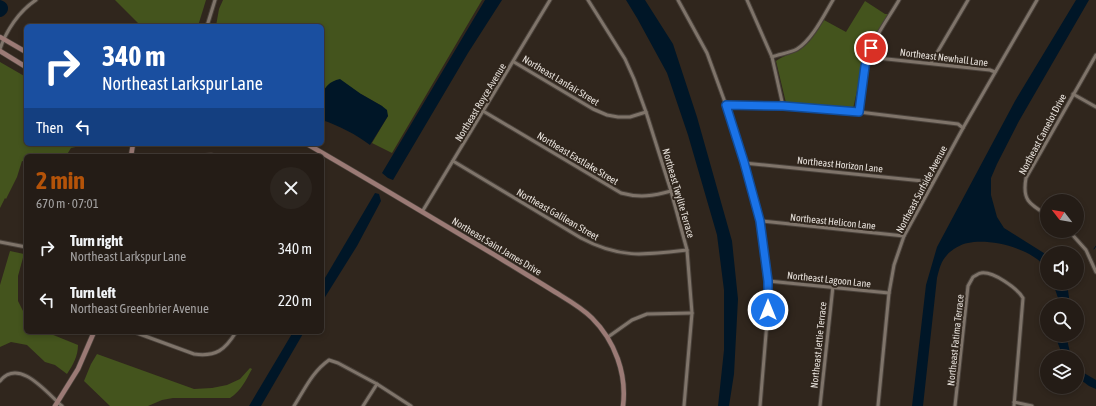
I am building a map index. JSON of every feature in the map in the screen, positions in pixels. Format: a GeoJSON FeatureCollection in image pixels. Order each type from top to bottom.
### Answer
{"type":"FeatureCollection","features":[{"type":"Feature","properties":{"kind":"main road"},"geometry":{"type":"LineString","coordinates":[[2,38],[24,51]]}},
{"type":"Feature","properties":{"kind":"main road"},"geometry":{"type":"LineString","coordinates":[[0,50],[24,65]]}},
{"type":"Feature","properties":{"kind":"main road","name":"Northeast Saint James Drive"},"geometry":{"type":"LineString","coordinates":[[311,146],[571,301],[592,318],[608,338],[619,361],[623,384],[623,406]]}},
{"type":"Feature","properties":{"kind":"main road"},"geometry":{"type":"LineString","coordinates":[[58,405],[78,369],[93,334]]}},
{"type":"Feature","properties":{"kind":"street"},"geometry":{"type":"LineString","coordinates":[[0,50],[2,38],[20,14],[36,0]]}},
{"type":"Feature","properties":{"kind":"street"},"geometry":{"type":"LineString","coordinates":[[208,24],[215,0]]}},
{"type":"Feature","properties":{"kind":"street","name":"Northeast Royce Avenue"},"geometry":{"type":"LineString","coordinates":[[422,212],[514,62],[550,0]]}},
{"type":"Feature","properties":{"kind":"street","name":"Northeast Twylite Terrace"},"geometry":{"type":"LineString","coordinates":[[588,0],[625,59],[634,79],[671,191],[687,250],[692,313],[684,406]]}},
{"type":"Feature","properties":{"kind":"street"},"geometry":{"type":"LineString","coordinates":[[678,0],[707,53],[726,105],[744,162],[760,221],[768,281],[768,310],[760,406]]}},
{"type":"Feature","properties":{"kind":"street"},"geometry":{"type":"LineString","coordinates":[[772,57],[797,49],[804,43],[816,29],[833,0]]}},
{"type":"Feature","properties":{"kind":"street"},"geometry":{"type":"LineString","coordinates":[[859,112],[865,66],[868,57],[877,36],[899,0]]}},
{"type":"Feature","properties":{"kind":"street"},"geometry":{"type":"LineString","coordinates":[[931,63],[968,0]]}},
{"type":"Feature","properties":{"kind":"street","name":"Northeast Surfside Avenue"},"geometry":{"type":"LineString","coordinates":[[878,406],[889,293],[894,265],[904,236],[963,128],[1037,0]]}},
{"type":"Feature","properties":{"kind":"street"},"geometry":{"type":"LineString","coordinates":[[749,1],[772,57],[783,106]]}},
{"type":"Feature","properties":{"kind":"street","name":"Northeast Camelot Drive"},"geometry":{"type":"LineString","coordinates":[[1040,210],[1029,202],[1024,190],[1026,178],[1096,55]]}},
{"type":"Feature","properties":{"kind":"street","name":"Northeast Newhall Lane"},"geometry":{"type":"LineString","coordinates":[[868,57],[931,63],[990,70],[995,72]]}},
{"type":"Feature","properties":{"kind":"street","name":"Northeast Lanfair Street"},"geometry":{"type":"LineString","coordinates":[[514,62],[607,116],[630,117],[646,112]]}},
{"type":"Feature","properties":{"kind":"street"},"geometry":{"type":"LineString","coordinates":[[1073,94],[1096,107]]}},
{"type":"Feature","properties":{"kind":"street"},"geometry":{"type":"LineString","coordinates":[[726,105],[783,106],[859,112],[958,124],[963,128]]}},
{"type":"Feature","properties":{"kind":"street","name":"Northeast Eastlake Street"},"geometry":{"type":"LineString","coordinates":[[483,111],[621,193],[641,197],[654,196],[671,191]]}},
{"type":"Feature","properties":{"kind":"street","name":"Northeast Galilean Street"},"geometry":{"type":"LineString","coordinates":[[454,161],[582,238],[602,248],[635,255],[687,250]]}},
{"type":"Feature","properties":{"kind":"street","name":"Northeast Horizon Lane"},"geometry":{"type":"LineString","coordinates":[[744,162],[934,182]]}},
{"type":"Feature","properties":{"kind":"street","name":"Northeast Helicon Lane"},"geometry":{"type":"LineString","coordinates":[[760,221],[904,236]]}},
{"type":"Feature","properties":{"kind":"street"},"geometry":{"type":"LineString","coordinates":[[1075,238],[1086,250],[1096,272]]}},
{"type":"Feature","properties":{"kind":"street"},"geometry":{"type":"LineString","coordinates":[[0,242],[24,247]]}},
{"type":"Feature","properties":{"kind":"street","name":"Northeast Fatima Terrace"},"geometry":{"type":"LineString","coordinates":[[955,406],[968,286],[973,277],[982,273],[994,276],[1016,289],[1023,298],[1014,402]]}},
{"type":"Feature","properties":{"kind":"street","name":"Northeast Lagoon Lane"},"geometry":{"type":"LineString","coordinates":[[768,281],[833,286],[889,293]]}},
{"type":"Feature","properties":{"kind":"street","name":"Northeast Jettie Terrace"},"geometry":{"type":"LineString","coordinates":[[820,406],[833,286]]}},
{"type":"Feature","properties":{"kind":"street"},"geometry":{"type":"LineString","coordinates":[[608,338],[641,315],[657,313],[692,313]]}},
{"type":"Feature","properties":{"kind":"street"},"geometry":{"type":"LineString","coordinates":[[139,334],[194,354],[203,355],[211,354],[225,348],[235,334]]}},
{"type":"Feature","properties":{"kind":"street"},"geometry":{"type":"LineString","coordinates":[[294,406],[313,374],[320,366],[329,360],[338,363],[377,384],[411,406]]}},
{"type":"Feature","properties":{"kind":"street"},"geometry":{"type":"LineString","coordinates":[[0,380],[12,372],[22,373],[33,379],[58,405]]}},
{"type":"Feature","properties":{"kind":"street"},"geometry":{"type":"LineString","coordinates":[[363,406],[377,384]]}},
{"type":"Feature","properties":{"kind":"street"},"geometry":{"type":"LineString","coordinates":[[1014,406],[1014,402],[1032,406]]}},
{"type":"Feature","properties":{"kind":"green space"},"geometry":{"type":"Polygon","coordinates":[[[115,0],[206,0],[199,24],[139,24],[115,0]]]}},
{"type":"Feature","properties":{"kind":"green space"},"geometry":{"type":"Polygon","coordinates":[[[223,0],[482,0],[392,153],[372,143],[388,116],[382,106],[361,94],[325,88],[324,90],[324,24],[216,24],[219,9],[223,0]]]}},
{"type":"Feature","properties":{"kind":"green space"},"geometry":{"type":"Polygon","coordinates":[[[865,1],[885,14],[888,14],[865,54],[853,109],[786,103],[776,61],[784,56],[798,51],[806,45],[824,20],[846,32],[865,1]]]}},
{"type":"Feature","properties":{"kind":"green space"},"geometry":{"type":"Polygon","coordinates":[[[0,62],[24,76],[24,146],[80,146],[71,148],[67,154],[24,154],[24,162],[22,161],[17,177],[0,208],[0,62]]]}},
{"type":"Feature","properties":{"kind":"green space"},"geometry":{"type":"Polygon","coordinates":[[[10,251],[24,254],[18,276],[18,301],[24,313],[24,334],[51,334],[78,345],[75,360],[67,374],[55,365],[45,362],[27,345],[11,342],[0,347],[0,285],[10,251]]]}},
{"type":"Feature","properties":{"kind":"green space"},"geometry":{"type":"Polygon","coordinates":[[[97,354],[194,389],[227,385],[240,379],[250,368],[252,369],[240,389],[230,398],[173,398],[162,400],[148,406],[110,406],[84,381],[97,354]]]}},
{"type":"Feature","properties":{"kind":"water"},"geometry":{"type":"Polygon","coordinates":[[[0,0],[6,3],[8,8],[6,13],[1,17],[0,17],[0,0]]]}},
{"type":"Feature","properties":{"kind":"water"},"geometry":{"type":"Polygon","coordinates":[[[485,0],[502,0],[468,53],[393,180],[388,178],[382,173],[485,0]]]}},
{"type":"Feature","properties":{"kind":"water"},"geometry":{"type":"Polygon","coordinates":[[[626,0],[645,0],[673,44],[697,117],[732,241],[738,299],[734,374],[729,406],[718,406],[724,350],[724,290],[717,235],[688,135],[667,73],[626,0]]]}},
{"type":"Feature","properties":{"kind":"water"},"geometry":{"type":"Polygon","coordinates":[[[1076,0],[1089,0],[1019,121],[991,178],[991,195],[997,217],[1004,228],[1040,251],[1040,262],[1033,256],[1023,251],[988,242],[968,243],[959,246],[945,257],[939,269],[937,278],[923,406],[912,406],[926,285],[937,247],[1015,101],[1076,0]]]}},
{"type":"Feature","properties":{"kind":"water"},"geometry":{"type":"Polygon","coordinates":[[[340,79],[387,110],[388,116],[370,145],[359,137],[324,121],[324,92],[328,85],[333,81],[340,79]]]}},
{"type":"Feature","properties":{"kind":"water"},"geometry":{"type":"Polygon","coordinates":[[[375,193],[379,194],[381,201],[357,246],[324,299],[324,280],[375,193]]]}},
{"type":"Feature","properties":{"kind":"water"},"geometry":{"type":"Polygon","coordinates":[[[1055,290],[1068,290],[1069,298],[1058,298],[1055,290]]]}},
{"type":"Feature","properties":{"kind":"water"},"geometry":{"type":"Polygon","coordinates":[[[292,334],[303,334],[261,406],[249,406],[292,334]]]}},
{"type":"Feature","properties":{"kind":"water"},"geometry":{"type":"Polygon","coordinates":[[[1057,342],[1068,342],[1069,350],[1060,350],[1057,342]]]}},
{"type":"Feature","properties":{"kind":"water"},"geometry":{"type":"Polygon","coordinates":[[[1084,373],[1096,380],[1096,389],[1084,382],[1084,373]]]}},
{"type":"Feature","properties":{"kind":"route"},"geometry":{"type":"LineString","coordinates":[[768,310],[768,281],[760,221],[744,162],[726,105],[783,106],[859,112],[865,66],[871,48]]}}]}
